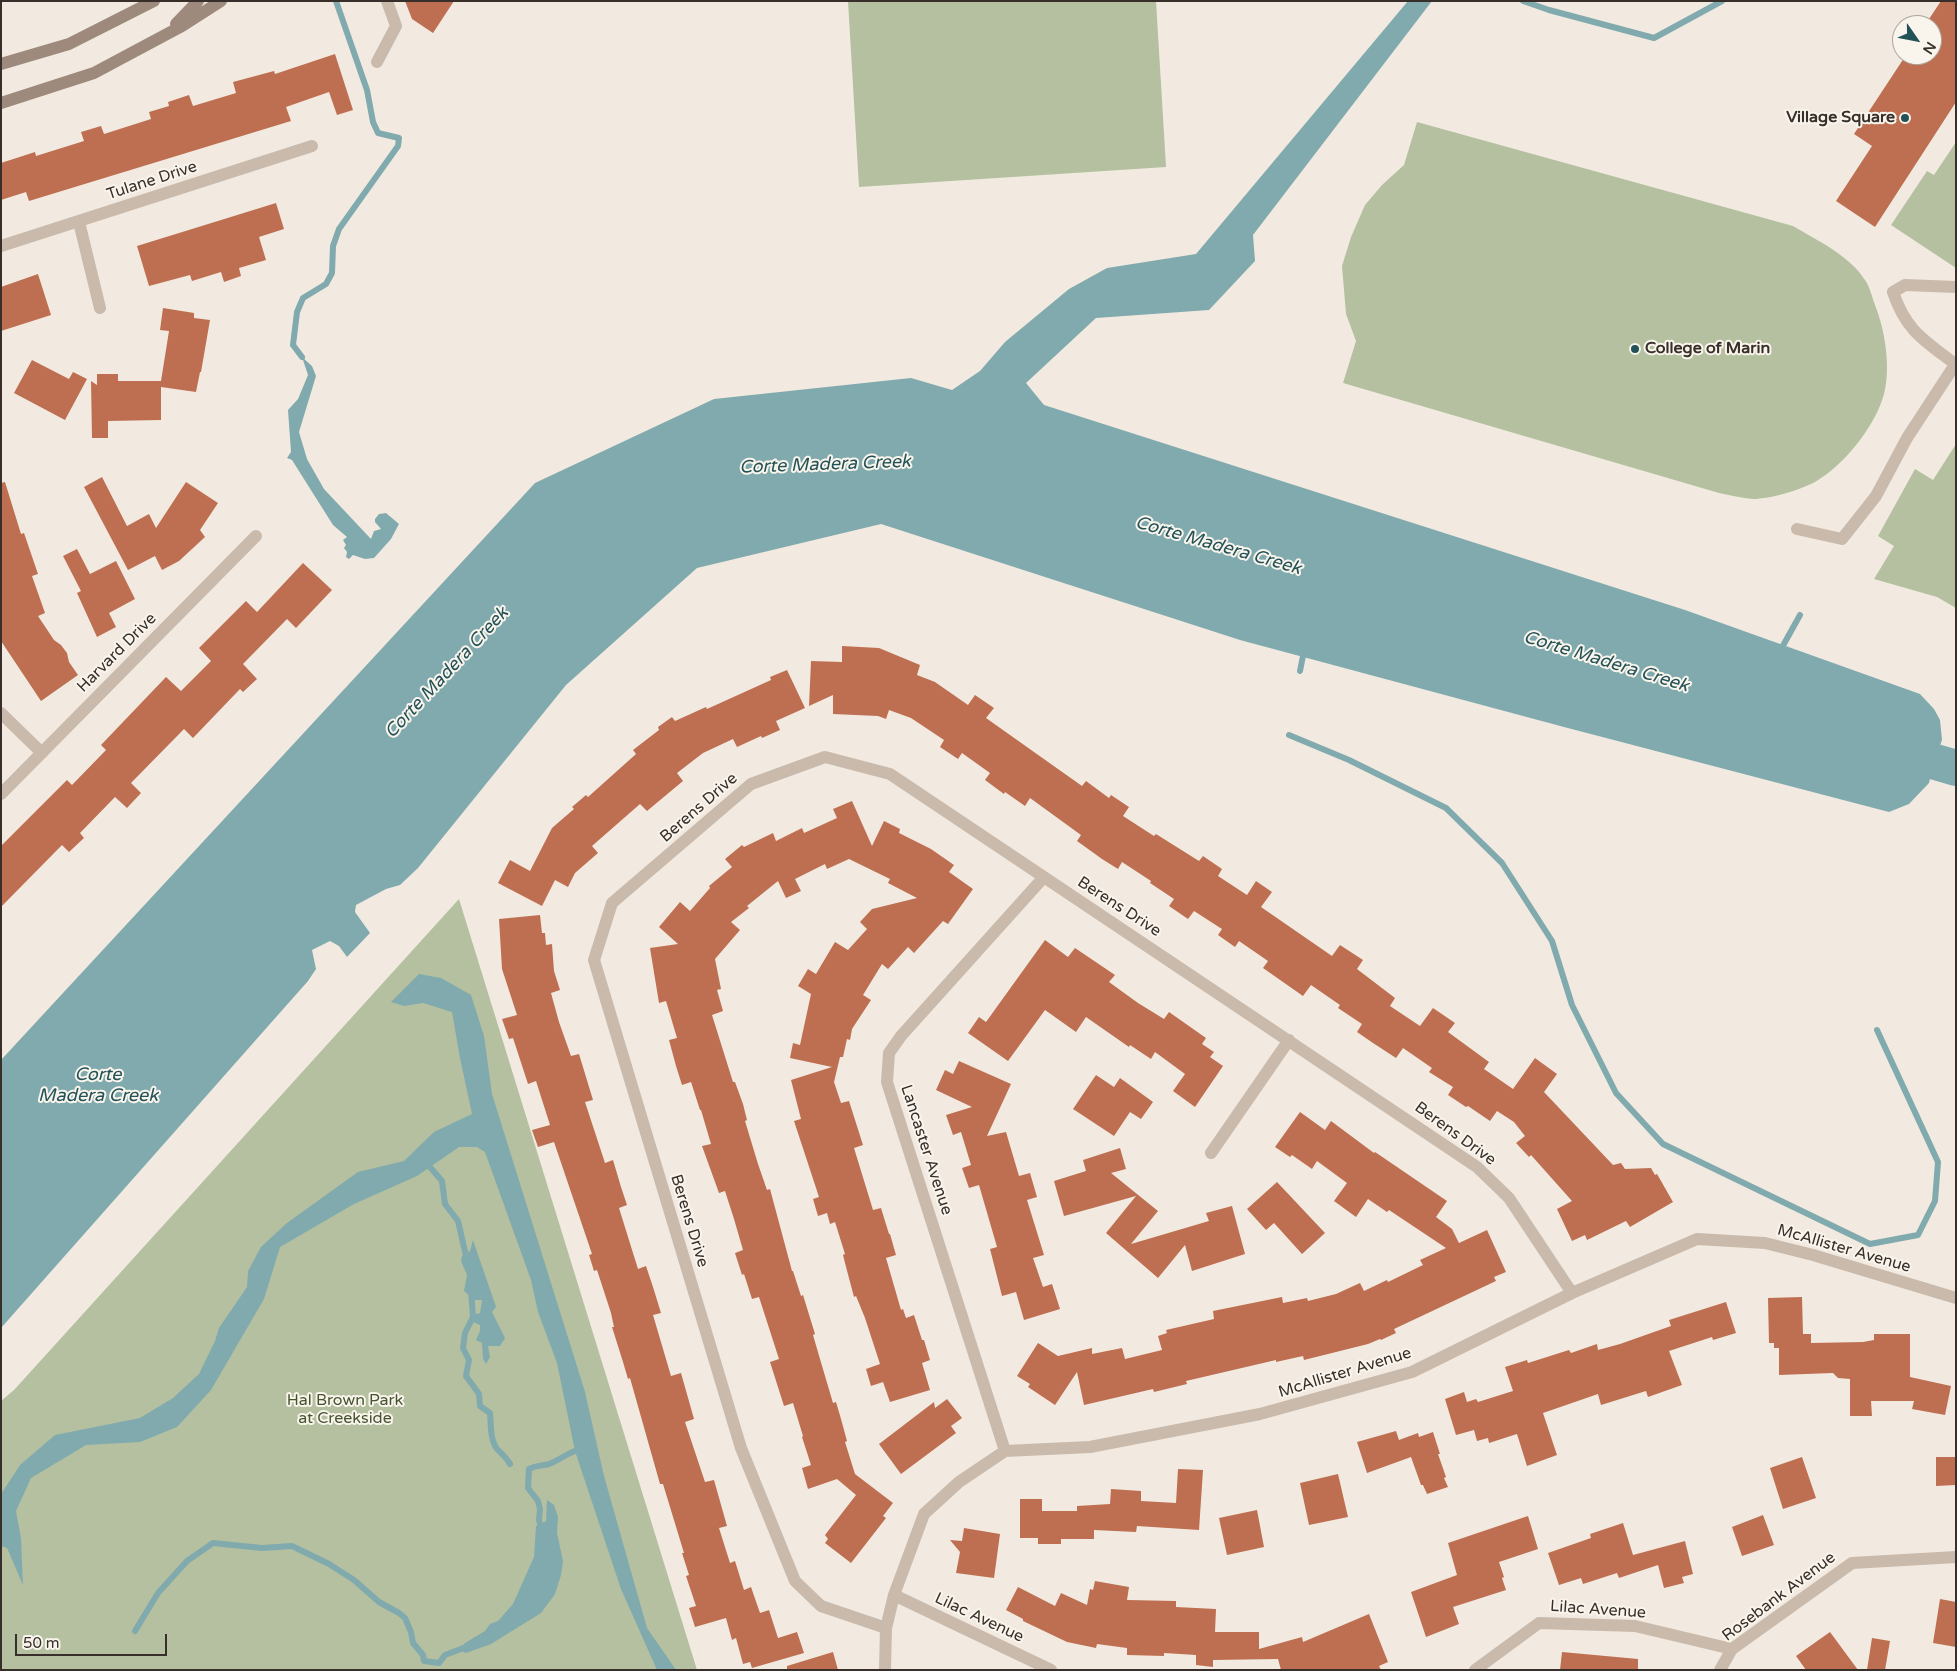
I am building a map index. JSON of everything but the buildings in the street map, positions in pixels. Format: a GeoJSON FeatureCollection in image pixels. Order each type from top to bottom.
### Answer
{"type":"FeatureCollection","features":[{"type":"Feature","properties":{"kind":"main road"},"geometry":{"type":"LineString","coordinates":[[1,64],[69,44],[154,1]]}},
{"type":"Feature","properties":{"kind":"main road"},"geometry":{"type":"LineString","coordinates":[[165,35],[198,1]]}},
{"type":"Feature","properties":{"kind":"main road"},"geometry":{"type":"LineString","coordinates":[[1,104],[94,73],[165,35],[221,1]]}},
{"type":"Feature","properties":{"kind":"street"},"geometry":{"type":"LineString","coordinates":[[377,62],[396,26],[387,1]]}},
{"type":"Feature","properties":{"kind":"street","name":"Tulane Drive"},"geometry":{"type":"LineString","coordinates":[[1,246],[312,146]]}},
{"type":"Feature","properties":{"kind":"street"},"geometry":{"type":"LineString","coordinates":[[79,222],[100,308]]}},
{"type":"Feature","properties":{"kind":"street"},"geometry":{"type":"LineString","coordinates":[[1797,529],[1842,539],[1876,496],[1908,438],[1955,364],[1910,328],[1900,312],[1893,292],[1905,285],[1956,287]]}},
{"type":"Feature","properties":{"kind":"street","name":"Harvard Drive"},"geometry":{"type":"LineString","coordinates":[[1,794],[256,536]]}},
{"type":"Feature","properties":{"kind":"street"},"geometry":{"type":"LineString","coordinates":[[1,713],[42,753]]}},
{"type":"Feature","properties":{"kind":"street","name":"Berens Drive"},"geometry":{"type":"LineString","coordinates":[[886,1628],[821,1606],[795,1581],[741,1448],[594,960],[612,903],[751,784],[825,758],[890,774],[1477,1167],[1508,1198],[1572,1293]]}},
{"type":"Feature","properties":{"kind":"street","name":"Lancaster Avenue"},"geometry":{"type":"LineString","coordinates":[[1005,1451],[887,1082],[889,1053],[901,1036],[1044,877]]}},
{"type":"Feature","properties":{"kind":"street"},"geometry":{"type":"LineString","coordinates":[[1212,1153],[1289,1040]]}},
{"type":"Feature","properties":{"kind":"street","name":"McAllister Avenue"},"geometry":{"type":"LineString","coordinates":[[1005,1451],[1090,1447],[1260,1414],[1412,1372],[1572,1293],[1697,1240],[1765,1243],[1813,1255],[1956,1298]]}},
{"type":"Feature","properties":{"kind":"street"},"geometry":{"type":"LineString","coordinates":[[885,1670],[886,1628],[894,1595],[924,1514],[959,1482],[1005,1451]]}},
{"type":"Feature","properties":{"kind":"street","name":"Rosebank Avenue"},"geometry":{"type":"LineString","coordinates":[[1720,1670],[1732,1649],[1852,1563],[1956,1557]]}},
{"type":"Feature","properties":{"kind":"street","name":"Lilac Avenue"},"geometry":{"type":"LineString","coordinates":[[894,1595],[1052,1670]]}},
{"type":"Feature","properties":{"kind":"street","name":"Lilac Avenue"},"geometry":{"type":"LineString","coordinates":[[1475,1670],[1539,1623],[1635,1626],[1732,1649]]}},
{"type":"Feature","properties":{"kind":"green space"},"geometry":{"type":"Polygon","coordinates":[[[848,1],[1156,1],[1166,167],[859,187],[848,1]]]}},
{"type":"Feature","properties":{"kind":"green space"},"geometry":{"type":"Polygon","coordinates":[[[1417,122],[1793,226],[1832,249],[1851,263],[1867,283],[1879,315],[1884,337],[1887,372],[1884,394],[1880,407],[1866,432],[1837,466],[1815,482],[1785,493],[1753,499],[1719,493],[1343,383],[1356,341],[1346,314],[1342,266],[1351,237],[1365,205],[1382,185],[1404,165],[1417,122]]]}},
{"type":"Feature","properties":{"kind":"green space"},"geometry":{"type":"Polygon","coordinates":[[[1956,142],[1956,268],[1891,225],[1927,171],[1934,175],[1956,142]]]}},
{"type":"Feature","properties":{"kind":"green space"},"geometry":{"type":"Polygon","coordinates":[[[1956,444],[1956,608],[1937,597],[1874,579],[1894,546],[1878,536],[1915,469],[1933,480],[1956,444]]]}},
{"type":"Feature","properties":{"kind":"green space","name":"Hal Brown Park at Creekside"},"geometry":{"type":"Polygon","coordinates":[[[459,899],[697,1670],[1,1670],[1,1401],[14,1390],[459,899]]]}},
{"type":"Feature","properties":{"kind":"water","name":"Corte Madera Creek"},"geometry":{"type":"Polygon","coordinates":[[[1408,1],[1432,1],[1253,235],[1255,261],[1209,310],[1096,318],[1026,383],[1044,405],[1685,610],[1920,694],[1934,709],[1940,720],[1942,740],[1929,783],[1909,804],[1889,812],[1240,640],[881,524],[697,568],[566,685],[418,868],[400,885],[386,889],[356,905],[355,912],[370,933],[347,957],[339,946],[330,941],[312,950],[316,969],[308,981],[1,1328],[1,1060],[535,483],[714,399],[911,378],[952,390],[980,371],[1005,342],[1069,289],[1107,268],[1196,254],[1408,1]]]}},
{"type":"Feature","properties":{"kind":"water"},"geometry":{"type":"Polygon","coordinates":[[[302,357],[312,366],[316,376],[299,432],[307,459],[324,489],[371,539],[374,531],[381,529],[375,522],[379,514],[386,513],[399,524],[391,539],[374,558],[365,559],[353,555],[349,559],[346,557],[347,552],[344,548],[346,545],[343,540],[347,537],[333,525],[292,460],[287,458],[291,452],[288,410],[298,399],[308,375],[302,357]]]}},
{"type":"Feature","properties":{"kind":"water"},"geometry":{"type":"Polygon","coordinates":[[[419,974],[441,978],[471,995],[484,1036],[492,1094],[585,1392],[604,1476],[647,1628],[676,1670],[657,1670],[621,1589],[575,1451],[557,1363],[538,1312],[531,1280],[485,1152],[477,1147],[459,1147],[417,1176],[354,1204],[280,1247],[264,1299],[211,1390],[177,1427],[140,1442],[86,1445],[31,1478],[16,1511],[21,1538],[23,1585],[7,1548],[1,1546],[1,1494],[20,1465],[55,1435],[140,1418],[173,1398],[199,1374],[215,1341],[219,1328],[247,1287],[248,1271],[261,1247],[287,1223],[358,1172],[404,1161],[434,1132],[472,1114],[452,1012],[423,1003],[404,1006],[391,1002],[419,974]]]}},
{"type":"Feature","properties":{"kind":"water"},"geometry":{"type":"Polygon","coordinates":[[[473,1240],[496,1307],[492,1312],[505,1338],[500,1346],[488,1346],[490,1357],[486,1364],[483,1359],[482,1343],[476,1340],[480,1331],[480,1325],[473,1322],[470,1316],[480,1313],[482,1300],[474,1300],[464,1291],[467,1275],[461,1261],[462,1256],[470,1251],[473,1240]]]}},
{"type":"Feature","properties":{"kind":"water"},"geometry":{"type":"Polygon","coordinates":[[[547,1500],[554,1505],[558,1517],[557,1533],[563,1561],[555,1594],[541,1613],[491,1644],[466,1653],[459,1650],[465,1643],[485,1631],[490,1624],[498,1621],[513,1604],[534,1557],[536,1526],[546,1521],[547,1500]]]}},
{"type":"Feature","properties":{"kind":"waterway"},"geometry":{"type":"LineString","coordinates":[[302,357],[293,345],[297,312],[303,298],[326,284],[332,273],[333,246],[339,229],[398,146],[399,138],[378,133],[373,122],[367,90],[336,1]]}},
{"type":"Feature","properties":{"kind":"waterway"},"geometry":{"type":"LineString","coordinates":[[1523,1],[1549,10],[1654,38],[1722,1]]}},
{"type":"Feature","properties":{"kind":"waterway"},"geometry":{"type":"LineString","coordinates":[[1780,651],[1800,615]]}},
{"type":"Feature","properties":{"kind":"waterway"},"geometry":{"type":"LineString","coordinates":[[1300,671],[1304,651]]}},
{"type":"Feature","properties":{"kind":"waterway"},"geometry":{"type":"LineString","coordinates":[[1289,735],[1349,760],[1446,808],[1502,863],[1552,941],[1572,1005],[1616,1093],[1663,1144],[1870,1244],[1918,1235],[1935,1201],[1938,1162],[1877,1030]]}},
{"type":"Feature","properties":{"kind":"waterway","name":"Corte Madera Creek"},"geometry":{"type":"LineString","coordinates":[[1888,748],[1956,768]]}},
{"type":"Feature","properties":{"kind":"waterway"},"geometry":{"type":"LineString","coordinates":[[430,1167],[442,1181],[445,1204],[458,1221],[467,1260]]}},
{"type":"Feature","properties":{"kind":"waterway"},"geometry":{"type":"LineString","coordinates":[[471,1290],[473,1317],[465,1333],[463,1348],[469,1360],[466,1376],[479,1394],[480,1406],[490,1413],[493,1441],[497,1449],[510,1464]]}},
{"type":"Feature","properties":{"kind":"waterway"},"geometry":{"type":"LineString","coordinates":[[542,1531],[539,1520],[540,1509],[538,1501],[528,1488],[529,1469],[552,1463],[575,1451]]}},
{"type":"Feature","properties":{"kind":"waterway"},"geometry":{"type":"LineString","coordinates":[[135,1631],[158,1593],[187,1561],[213,1543],[262,1548],[292,1546],[329,1564],[354,1580],[379,1602],[405,1618],[413,1643],[423,1655],[424,1661],[439,1663],[445,1655],[466,1647]]}},
{"type":"Feature","properties":{"kind":"place","name":"Village Square"},"geometry":{"type":"Point","coordinates":[1905,118]}},
{"type":"Feature","properties":{"kind":"place","name":"College of Marin"},"geometry":{"type":"Point","coordinates":[1635,349]}}]}
